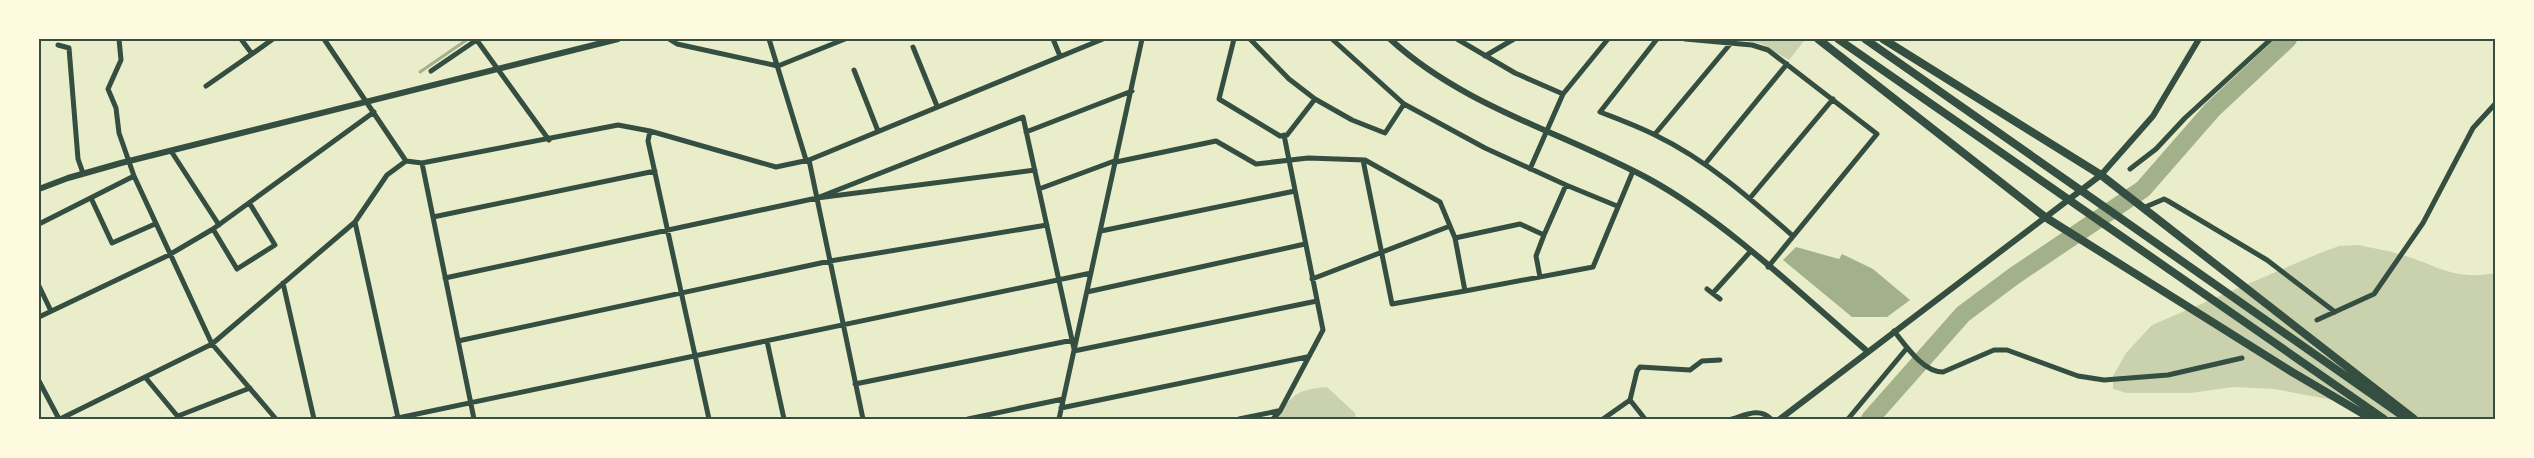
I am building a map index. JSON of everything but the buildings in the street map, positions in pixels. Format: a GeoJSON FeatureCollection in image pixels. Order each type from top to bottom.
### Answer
{"type":"FeatureCollection","features":[{"type":"Feature","properties":{"kind":"highway"},"geometry":{"type":"LineString","coordinates":[[1818,39],[2045,217],[2292,372],[2372,419]]}},
{"type":"Feature","properties":{"kind":"highway"},"geometry":{"type":"LineString","coordinates":[[1838,39],[2384,419]]}},
{"type":"Feature","properties":{"kind":"highway"},"geometry":{"type":"LineString","coordinates":[[1865,39],[2407,419]]}},
{"type":"Feature","properties":{"kind":"highway"},"geometry":{"type":"LineString","coordinates":[[1883,39],[2101,175],[2414,419]]}},
{"type":"Feature","properties":{"kind":"street"},"geometry":{"type":"LineString","coordinates":[[119,39],[121,60],[108,89],[116,108],[119,132],[135,176],[169,255],[212,344],[276,419]]}},
{"type":"Feature","properties":{"kind":"street"},"geometry":{"type":"LineString","coordinates":[[241,39],[252,54]]}},
{"type":"Feature","properties":{"kind":"street"},"geometry":{"type":"LineString","coordinates":[[206,86],[273,39]]}},
{"type":"Feature","properties":{"kind":"street"},"geometry":{"type":"LineString","coordinates":[[324,39],[406,160],[422,163],[549,140],[618,124],[776,167],[808,160],[1102,39]]}},
{"type":"Feature","properties":{"kind":"street"},"geometry":{"type":"LineString","coordinates":[[39,189],[129,161],[498,71],[618,39]]}},
{"type":"Feature","properties":{"kind":"street"},"geometry":{"type":"LineString","coordinates":[[669,39],[677,44],[778,66],[845,39]]}},
{"type":"Feature","properties":{"kind":"street"},"geometry":{"type":"LineString","coordinates":[[769,39],[808,160],[863,419]]}},
{"type":"Feature","properties":{"kind":"street"},"geometry":{"type":"LineString","coordinates":[[1053,39],[1060,56]]}},
{"type":"Feature","properties":{"kind":"street"},"geometry":{"type":"LineString","coordinates":[[1059,419],[1142,39]]}},
{"type":"Feature","properties":{"kind":"street"},"geometry":{"type":"LineString","coordinates":[[1234,39],[1219,99],[1280,136],[1287,135],[1315,99]]}},
{"type":"Feature","properties":{"kind":"street"},"geometry":{"type":"LineString","coordinates":[[1250,39],[1289,80],[1315,99],[1352,120],[1385,133],[1404,104]]}},
{"type":"Feature","properties":{"kind":"street"},"geometry":{"type":"LineString","coordinates":[[1332,39],[1404,104],[1443,127],[1530,169],[1617,206]]}},
{"type":"Feature","properties":{"kind":"street"},"geometry":{"type":"LineString","coordinates":[[1390,39],[1436,76],[1496,110],[1633,171],[1701,213],[1867,351]]}},
{"type":"Feature","properties":{"kind":"street"},"geometry":{"type":"LineString","coordinates":[[1457,39],[1485,57],[1563,94]]}},
{"type":"Feature","properties":{"kind":"street"},"geometry":{"type":"LineString","coordinates":[[1485,57],[1514,39]]}},
{"type":"Feature","properties":{"kind":"street"},"geometry":{"type":"LineString","coordinates":[[1530,169],[1563,94],[1608,39]]}},
{"type":"Feature","properties":{"kind":"street"},"geometry":{"type":"LineString","coordinates":[[1657,39],[1600,112],[1654,134],[1705,164],[1750,198],[1793,236]]}},
{"type":"Feature","properties":{"kind":"street"},"geometry":{"type":"LineString","coordinates":[[1685,39],[1752,45],[1768,50],[1877,134],[1768,267]]}},
{"type":"Feature","properties":{"kind":"street"},"geometry":{"type":"LineString","coordinates":[[1780,419],[2101,175],[2153,116],[2199,39]]}},
{"type":"Feature","properties":{"kind":"street"},"geometry":{"type":"LineString","coordinates":[[2130,169],[2156,149],[2271,39]]}},
{"type":"Feature","properties":{"kind":"street"},"geometry":{"type":"LineString","coordinates":[[431,71],[477,40],[549,140]]}},
{"type":"Feature","properties":{"kind":"street"},"geometry":{"type":"LineString","coordinates":[[1654,134],[1731,43]]}},
{"type":"Feature","properties":{"kind":"street"},"geometry":{"type":"LineString","coordinates":[[58,45],[69,48],[78,159],[83,174]]}},
{"type":"Feature","properties":{"kind":"street"},"geometry":{"type":"LineString","coordinates":[[913,47],[937,106]]}},
{"type":"Feature","properties":{"kind":"street"},"geometry":{"type":"LineString","coordinates":[[1705,164],[1787,64]]}},
{"type":"Feature","properties":{"kind":"street"},"geometry":{"type":"LineString","coordinates":[[854,70],[878,131]]}},
{"type":"Feature","properties":{"kind":"street"},"geometry":{"type":"LineString","coordinates":[[1026,132],[1132,91]]}},
{"type":"Feature","properties":{"kind":"street"},"geometry":{"type":"LineString","coordinates":[[1750,198],[1833,99]]}},
{"type":"Feature","properties":{"kind":"street"},"geometry":{"type":"LineString","coordinates":[[2317,320],[2374,294],[2423,223],[2473,128],[2495,104]]}},
{"type":"Feature","properties":{"kind":"street"},"geometry":{"type":"LineString","coordinates":[[39,317],[169,255],[213,230],[374,112]]}},
{"type":"Feature","properties":{"kind":"street"},"geometry":{"type":"LineString","coordinates":[[817,198],[1023,117],[1074,350]]}},
{"type":"Feature","properties":{"kind":"street"},"geometry":{"type":"LineString","coordinates":[[650,131],[648,141],[696,356],[706,418]]}},
{"type":"Feature","properties":{"kind":"street"},"geometry":{"type":"LineString","coordinates":[[1273,419],[1280,411],[1323,330],[1284,135]]}},
{"type":"Feature","properties":{"kind":"street"},"geometry":{"type":"LineString","coordinates":[[1039,189],[1116,161],[1216,141],[1256,164],[1288,159],[1363,160],[1440,202],[1455,238],[1465,291]]}},
{"type":"Feature","properties":{"kind":"street"},"geometry":{"type":"LineString","coordinates":[[171,151],[219,225]]}},
{"type":"Feature","properties":{"kind":"street"},"geometry":{"type":"LineString","coordinates":[[39,381],[59,419],[212,344],[355,222],[387,175],[406,160]]}},
{"type":"Feature","properties":{"kind":"street"},"geometry":{"type":"LineString","coordinates":[[1363,160],[1392,304],[1593,267],[1633,171]]}},
{"type":"Feature","properties":{"kind":"street"},"geometry":{"type":"LineString","coordinates":[[422,163],[474,419]]}},
{"type":"Feature","properties":{"kind":"street"},"geometry":{"type":"LineString","coordinates":[[445,278],[817,198],[1035,170]]}},
{"type":"Feature","properties":{"kind":"street"},"geometry":{"type":"LineString","coordinates":[[433,217],[655,171]]}},
{"type":"Feature","properties":{"kind":"street"},"geometry":{"type":"LineString","coordinates":[[39,224],[135,176]]}},
{"type":"Feature","properties":{"kind":"street"},"geometry":{"type":"LineString","coordinates":[[1540,277],[1536,256],[1566,185]]}},
{"type":"Feature","properties":{"kind":"street"},"geometry":{"type":"LineString","coordinates":[[1101,231],[1295,191]]}},
{"type":"Feature","properties":{"kind":"street"},"geometry":{"type":"LineString","coordinates":[[91,198],[112,243],[155,224]]}},
{"type":"Feature","properties":{"kind":"street"},"geometry":{"type":"LineString","coordinates":[[2143,208],[2164,200],[2168,201],[2267,260],[2335,312]]}},
{"type":"Feature","properties":{"kind":"street"},"geometry":{"type":"LineString","coordinates":[[213,230],[237,269],[275,245],[250,204]]}},
{"type":"Feature","properties":{"kind":"street"},"geometry":{"type":"LineString","coordinates":[[355,222],[396,418],[1091,273]]}},
{"type":"Feature","properties":{"kind":"street"},"geometry":{"type":"LineString","coordinates":[[1455,238],[1520,224],[1544,235]]}},
{"type":"Feature","properties":{"kind":"street"},"geometry":{"type":"LineString","coordinates":[[458,341],[830,261],[1047,225]]}},
{"type":"Feature","properties":{"kind":"street"},"geometry":{"type":"LineString","coordinates":[[1312,279],[1450,226]]}},
{"type":"Feature","properties":{"kind":"street"},"geometry":{"type":"LineString","coordinates":[[1087,292],[1305,244]]}},
{"type":"Feature","properties":{"kind":"street"},"geometry":{"type":"LineString","coordinates":[[1713,293],[1750,252]]}},
{"type":"Feature","properties":{"kind":"street"},"geometry":{"type":"LineString","coordinates":[[283,283],[314,419]]}},
{"type":"Feature","properties":{"kind":"street"},"geometry":{"type":"LineString","coordinates":[[39,286],[51,311]]}},
{"type":"Feature","properties":{"kind":"street"},"geometry":{"type":"LineString","coordinates":[[1707,289],[1719,299]]}},
{"type":"Feature","properties":{"kind":"street"},"geometry":{"type":"LineString","coordinates":[[1074,350],[1317,301]]}},
{"type":"Feature","properties":{"kind":"street"},"geometry":{"type":"LineString","coordinates":[[1894,332],[1907,348],[1936,372],[1943,372],[1994,350],[2007,350],[2078,376],[2104,380],[2169,375],[2242,358]]}},
{"type":"Feature","properties":{"kind":"street"},"geometry":{"type":"LineString","coordinates":[[855,384],[1072,340]]}},
{"type":"Feature","properties":{"kind":"street"},"geometry":{"type":"LineString","coordinates":[[767,341],[784,419]]}},
{"type":"Feature","properties":{"kind":"street"},"geometry":{"type":"LineString","coordinates":[[1848,419],[1907,348]]}},
{"type":"Feature","properties":{"kind":"street"},"geometry":{"type":"LineString","coordinates":[[1061,408],[1307,357]]}},
{"type":"Feature","properties":{"kind":"street"},"geometry":{"type":"LineString","coordinates":[[1603,419],[1630,400],[1640,367],[1690,370],[1702,361],[1720,360]]}},
{"type":"Feature","properties":{"kind":"street"},"geometry":{"type":"LineString","coordinates":[[145,377],[179,418],[250,388]]}},
{"type":"Feature","properties":{"kind":"street"},"geometry":{"type":"LineString","coordinates":[[968,419],[1063,399]]}},
{"type":"Feature","properties":{"kind":"street"},"geometry":{"type":"LineString","coordinates":[[1630,400],[1645,419]]}},
{"type":"Feature","properties":{"kind":"street"},"geometry":{"type":"LineString","coordinates":[[1239,419],[1280,411]]}},
{"type":"Feature","properties":{"kind":"street"},"geometry":{"type":"LineString","coordinates":[[74,412],[80,419]]}},
{"type":"Feature","properties":{"kind":"street"},"geometry":{"type":"LineString","coordinates":[[1732,419],[1758,412],[1766,414],[1771,419]]}},
{"type":"Feature","properties":{"kind":"shaded area"},"geometry":{"type":"Polygon","coordinates":[[[1734,39],[1800,39],[1804,41],[1789,60],[1762,44],[1734,39]]]}},
{"type":"Feature","properties":{"kind":"shaded area"},"geometry":{"type":"Polygon","coordinates":[[[2358,245],[2413,258],[2446,271],[2467,275],[2495,273],[2495,419],[2365,419],[2333,400],[2274,389],[2233,387],[2191,393],[2127,393],[2113,389],[2113,376],[2126,353],[2152,325],[2320,253],[2339,246],[2358,245]]]}},
{"type":"Feature","properties":{"kind":"shaded area"},"geometry":{"type":"Polygon","coordinates":[[[1796,247],[1839,259],[1842,254],[1873,269],[1910,300],[1887,317],[1852,317],[1783,260],[1796,247]]]}},
{"type":"Feature","properties":{"kind":"shaded area"},"geometry":{"type":"Polygon","coordinates":[[[1327,387],[1355,413],[1356,419],[1276,419],[1296,395],[1308,390],[1327,387]]]}},
{"type":"Feature","properties":{"kind":"waterway"},"geometry":{"type":"LineString","coordinates":[[420,72],[468,39]]}},
{"type":"Feature","properties":{"kind":"waterway"},"geometry":{"type":"LineString","coordinates":[[1870,419],[1963,314],[2014,276],[2143,189],[2212,110],[2288,39]]}}]}
